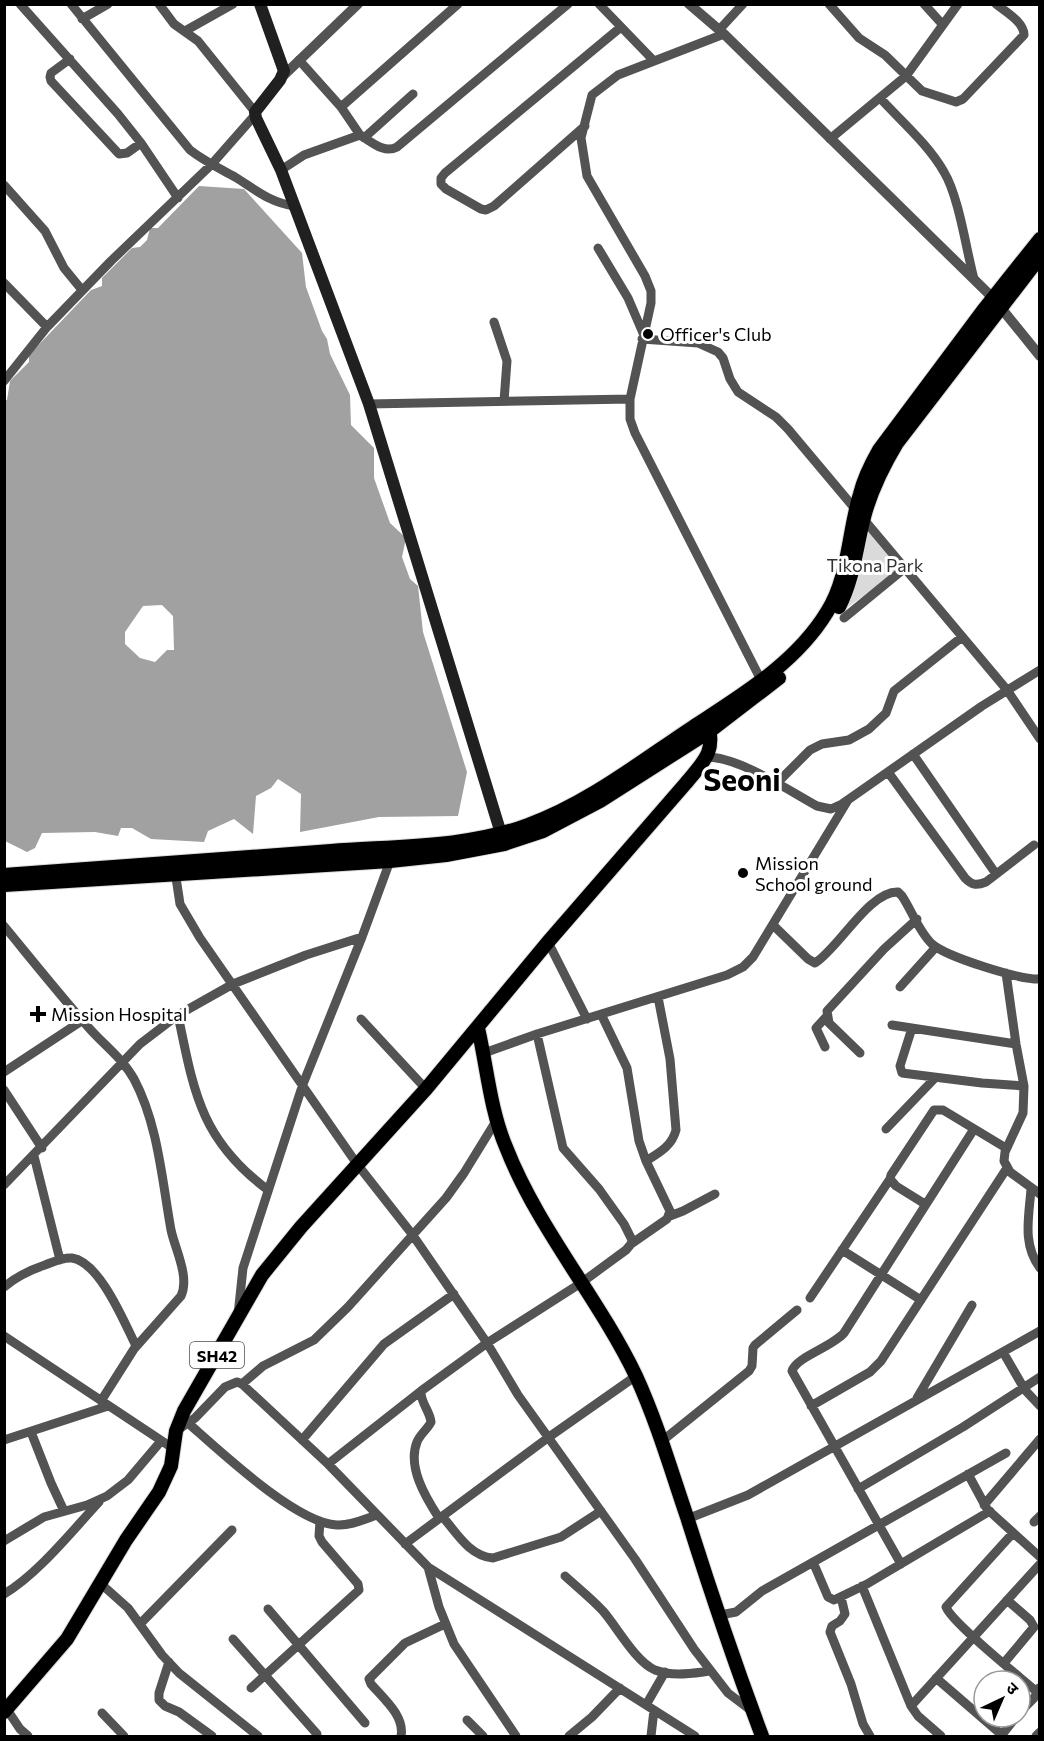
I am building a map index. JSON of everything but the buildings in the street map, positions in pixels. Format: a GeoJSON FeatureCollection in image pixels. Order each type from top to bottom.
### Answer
{"type":"FeatureCollection","features":[{"type":"Feature","properties":{"kind":"main road"},"geometry":{"type":"LineString","coordinates":[[260,4],[283,64],[283,76],[255,113],[281,170],[369,404],[502,838]]}},
{"type":"Feature","properties":{"kind":"main road"},"geometry":{"type":"LineString","coordinates":[[997,303],[1040,239]]}},
{"type":"Feature","properties":{"kind":"main road"},"geometry":{"type":"LineString","coordinates":[[4,885],[453,842],[525,838],[577,814],[709,724],[763,684],[800,647],[828,610],[845,565],[860,514],[868,470],[879,450],[997,303],[1040,257]]}},
{"type":"Feature","properties":{"kind":"main road"},"geometry":{"type":"LineString","coordinates":[[709,724],[711,748],[707,757],[548,942],[478,1028],[496,1121],[506,1149],[526,1188],[618,1342],[636,1377],[662,1441],[762,1737]]}},
{"type":"Feature","properties":{"kind":"main road"},"geometry":{"type":"LineString","coordinates":[[4,875],[390,861],[446,855],[502,838]]}},
{"type":"Feature","properties":{"kind":"main road","name":"SH42"},"geometry":{"type":"LineString","coordinates":[[6,1709],[67,1640],[100,1583],[159,1492],[171,1466],[184,1412],[262,1275],[301,1227],[478,1028]]}},
{"type":"Feature","properties":{"kind":"street"},"geometry":{"type":"LineString","coordinates":[[20,4],[118,114],[141,143],[178,198]]}},
{"type":"Feature","properties":{"kind":"street"},"geometry":{"type":"LineString","coordinates":[[71,4],[190,150],[272,201],[294,206]]}},
{"type":"Feature","properties":{"kind":"street"},"geometry":{"type":"LineString","coordinates":[[82,19],[108,4]]}},
{"type":"Feature","properties":{"kind":"street"},"geometry":{"type":"LineString","coordinates":[[4,381],[47,327],[211,165],[255,113],[198,41],[174,24],[159,4]]}},
{"type":"Feature","properties":{"kind":"street"},"geometry":{"type":"LineString","coordinates":[[185,31],[233,4]]}},
{"type":"Feature","properties":{"kind":"street"},"geometry":{"type":"LineString","coordinates":[[283,76],[358,4]]}},
{"type":"Feature","properties":{"kind":"street"},"geometry":{"type":"LineString","coordinates":[[341,107],[458,4]]}},
{"type":"Feature","properties":{"kind":"street"},"geometry":{"type":"LineString","coordinates":[[299,60],[341,107],[362,136],[384,150],[390,151],[398,147],[568,4]]}},
{"type":"Feature","properties":{"kind":"street"},"geometry":{"type":"LineString","coordinates":[[599,4],[654,61]]}},
{"type":"Feature","properties":{"kind":"street"},"geometry":{"type":"LineString","coordinates":[[689,4],[721,32],[974,279],[997,303],[1040,356]]}},
{"type":"Feature","properties":{"kind":"street"},"geometry":{"type":"LineString","coordinates":[[743,4],[721,32],[618,75],[592,95],[582,138],[587,176],[645,276],[651,291],[651,303],[630,399],[630,419],[635,433],[763,684]]}},
{"type":"Feature","properties":{"kind":"street"},"geometry":{"type":"LineString","coordinates":[[829,4],[859,38],[885,55],[927,94],[950,102],[960,102],[1024,35],[1025,32],[1018,23],[996,4]]}},
{"type":"Feature","properties":{"kind":"street"},"geometry":{"type":"LineString","coordinates":[[924,4],[943,25]]}},
{"type":"Feature","properties":{"kind":"street"},"geometry":{"type":"LineString","coordinates":[[831,139],[906,76],[958,4]]}},
{"type":"Feature","properties":{"kind":"street"},"geometry":{"type":"LineString","coordinates":[[585,126],[494,206],[486,210],[463,199],[441,184],[441,178],[445,173],[621,27]]}},
{"type":"Feature","properties":{"kind":"street"},"geometry":{"type":"LineString","coordinates":[[70,59],[51,73],[51,81],[119,154],[127,153],[141,143]]}},
{"type":"Feature","properties":{"kind":"street"},"geometry":{"type":"LineString","coordinates":[[281,170],[304,155],[362,136],[413,94]]}},
{"type":"Feature","properties":{"kind":"street"},"geometry":{"type":"LineString","coordinates":[[880,98],[944,171],[954,200],[974,279]]}},
{"type":"Feature","properties":{"kind":"street"},"geometry":{"type":"LineString","coordinates":[[4,185],[45,231],[64,268],[82,290]]}},
{"type":"Feature","properties":{"kind":"street"},"geometry":{"type":"LineString","coordinates":[[598,248],[628,298],[643,336]]}},
{"type":"Feature","properties":{"kind":"street"},"geometry":{"type":"LineString","coordinates":[[4,283],[47,327]]}},
{"type":"Feature","properties":{"kind":"street"},"geometry":{"type":"LineString","coordinates":[[494,322],[507,361],[504,401]]}},
{"type":"Feature","properties":{"kind":"street"},"geometry":{"type":"LineString","coordinates":[[643,336],[686,341],[709,347],[718,352],[738,392],[776,417],[788,429],[1006,690],[1040,739]]}},
{"type":"Feature","properties":{"kind":"street"},"geometry":{"type":"LineString","coordinates":[[369,404],[630,399]]}},
{"type":"Feature","properties":{"kind":"street"},"geometry":{"type":"LineString","coordinates":[[844,618],[905,568]]}},
{"type":"Feature","properties":{"kind":"street"},"geometry":{"type":"LineString","coordinates":[[776,784],[810,750],[822,744],[849,740],[869,729],[886,713],[894,691],[962,637]]}},
{"type":"Feature","properties":{"kind":"street"},"geometry":{"type":"LineString","coordinates":[[707,757],[718,757],[731,761],[825,809],[837,807],[1006,690],[1040,670]]}},
{"type":"Feature","properties":{"kind":"street"},"geometry":{"type":"LineString","coordinates":[[913,754],[996,874]]}},
{"type":"Feature","properties":{"kind":"street"},"geometry":{"type":"LineString","coordinates":[[888,772],[973,885],[980,885],[1034,845]]}},
{"type":"Feature","properties":{"kind":"street"},"geometry":{"type":"LineString","coordinates":[[484,1053],[537,1034],[727,975],[743,967],[753,957],[848,800]]}},
{"type":"Feature","properties":{"kind":"street"},"geometry":{"type":"LineString","coordinates":[[238,1315],[243,1268],[303,1084],[390,861]]}},
{"type":"Feature","properties":{"kind":"street"},"geometry":{"type":"LineString","coordinates":[[175,868],[180,904],[200,938],[357,1164],[412,1234],[454,1294],[488,1343],[518,1395],[711,1671],[728,1693],[753,1712]]}},
{"type":"Feature","properties":{"kind":"street"},"geometry":{"type":"LineString","coordinates":[[773,925],[815,963],[873,904],[887,894],[898,892],[936,947],[948,954],[1006,973],[1040,979]]}},
{"type":"Feature","properties":{"kind":"street"},"geometry":{"type":"LineString","coordinates":[[825,1047],[816,1028],[827,1016],[831,1006],[891,942],[916,919]]}},
{"type":"Feature","properties":{"kind":"street"},"geometry":{"type":"LineString","coordinates":[[4,926],[83,1020],[123,1062],[134,1078],[145,1103],[156,1143],[172,1236],[184,1280],[184,1290],[181,1296],[136,1346],[105,1404],[4,1440]]}},
{"type":"Feature","properties":{"kind":"street"},"geometry":{"type":"LineString","coordinates":[[4,1185],[140,1044],[178,1015],[233,984],[306,955],[362,937]]}},
{"type":"Feature","properties":{"kind":"street"},"geometry":{"type":"LineString","coordinates":[[548,942],[587,1018]]}},
{"type":"Feature","properties":{"kind":"street"},"geometry":{"type":"LineString","coordinates":[[900,987],[936,947]]}},
{"type":"Feature","properties":{"kind":"street"},"geometry":{"type":"LineString","coordinates":[[1006,973],[1024,1086],[1023,1113],[1006,1148],[1004,1161],[1017,1179],[1035,1192],[1028,1245],[1034,1261],[1040,1268]]}},
{"type":"Feature","properties":{"kind":"street"},"geometry":{"type":"LineString","coordinates":[[646,1161],[668,1146],[676,1130],[670,1059],[658,997]]}},
{"type":"Feature","properties":{"kind":"street"},"geometry":{"type":"LineString","coordinates":[[601,1014],[627,1068],[639,1141],[667,1204],[670,1216]]}},
{"type":"Feature","properties":{"kind":"street"},"geometry":{"type":"LineString","coordinates":[[178,1015],[192,1081],[205,1118],[220,1143],[238,1166],[268,1190]]}},
{"type":"Feature","properties":{"kind":"street"},"geometry":{"type":"LineString","coordinates":[[827,1016],[829,1023],[860,1053]]}},
{"type":"Feature","properties":{"kind":"street"},"geometry":{"type":"LineString","coordinates":[[361,1019],[426,1089]]}},
{"type":"Feature","properties":{"kind":"street"},"geometry":{"type":"LineString","coordinates":[[4,1072],[83,1020]]}},
{"type":"Feature","properties":{"kind":"street"},"geometry":{"type":"LineString","coordinates":[[892,1025],[1016,1044]]}},
{"type":"Feature","properties":{"kind":"street"},"geometry":{"type":"LineString","coordinates":[[912,1028],[900,1070],[907,1075],[1024,1086]]}},
{"type":"Feature","properties":{"kind":"street"},"geometry":{"type":"LineString","coordinates":[[537,1034],[563,1148],[599,1189],[624,1224],[632,1240],[631,1244]]}},
{"type":"Feature","properties":{"kind":"street"},"geometry":{"type":"LineString","coordinates":[[886,1129],[935,1078]]}},
{"type":"Feature","properties":{"kind":"street"},"geometry":{"type":"LineString","coordinates":[[4,1089],[42,1148]]}},
{"type":"Feature","properties":{"kind":"street"},"geometry":{"type":"LineString","coordinates":[[810,1298],[934,1110],[943,1110],[1006,1148]]}},
{"type":"Feature","properties":{"kind":"street"},"geometry":{"type":"LineString","coordinates":[[242,1384],[263,1366],[300,1348],[328,1328],[446,1198],[496,1121]]}},
{"type":"Feature","properties":{"kind":"street"},"geometry":{"type":"LineString","coordinates":[[901,1564],[793,1376],[793,1367],[840,1338],[974,1129]]}},
{"type":"Feature","properties":{"kind":"street"},"geometry":{"type":"LineString","coordinates":[[34,1156],[60,1260]]}},
{"type":"Feature","properties":{"kind":"street"},"geometry":{"type":"LineString","coordinates":[[811,1406],[875,1368],[885,1356],[1007,1168]]}},
{"type":"Feature","properties":{"kind":"street"},"geometry":{"type":"LineString","coordinates":[[890,1179],[896,1186],[925,1204]]}},
{"type":"Feature","properties":{"kind":"street"},"geometry":{"type":"LineString","coordinates":[[328,1464],[421,1391],[488,1343],[582,1283],[670,1216],[715,1194]]}},
{"type":"Feature","properties":{"kind":"street"},"geometry":{"type":"LineString","coordinates":[[842,1250],[921,1300]]}},
{"type":"Feature","properties":{"kind":"street"},"geometry":{"type":"LineString","coordinates":[[4,1287],[25,1272],[60,1260],[76,1259],[96,1274],[110,1295],[136,1346]]}},
{"type":"Feature","properties":{"kind":"street"},"geometry":{"type":"LineString","coordinates":[[302,1440],[384,1344],[454,1294]]}},
{"type":"Feature","properties":{"kind":"street"},"geometry":{"type":"LineString","coordinates":[[916,1401],[972,1305]]}},
{"type":"Feature","properties":{"kind":"street"},"geometry":{"type":"LineString","coordinates":[[662,1441],[740,1380],[752,1366],[755,1345],[797,1310]]}},
{"type":"Feature","properties":{"kind":"street"},"geometry":{"type":"LineString","coordinates":[[687,1519],[748,1495],[1040,1331]]}},
{"type":"Feature","properties":{"kind":"street"},"geometry":{"type":"LineString","coordinates":[[4,1336],[174,1449]]}},
{"type":"Feature","properties":{"kind":"street"},"geometry":{"type":"LineString","coordinates":[[1003,1352],[1024,1388],[1040,1406]]}},
{"type":"Feature","properties":{"kind":"street"},"geometry":{"type":"LineString","coordinates":[[405,1544],[549,1437],[636,1377]]}},
{"type":"Feature","properties":{"kind":"street"},"geometry":{"type":"LineString","coordinates":[[858,1489],[963,1427],[1040,1377]]}},
{"type":"Feature","properties":{"kind":"street"},"geometry":{"type":"LineString","coordinates":[[377,1515],[344,1525],[320,1521],[266,1488],[182,1427],[225,1387],[237,1382],[242,1384],[328,1464],[428,1567],[695,1737]]}},
{"type":"Feature","properties":{"kind":"street"},"geometry":{"type":"LineString","coordinates":[[421,1391],[420,1395],[431,1422],[417,1442],[415,1453],[417,1472],[425,1497],[471,1549],[482,1556],[493,1558],[561,1537],[601,1511]]}},
{"type":"Feature","properties":{"kind":"street"},"geometry":{"type":"LineString","coordinates":[[31,1432],[64,1511]]}},
{"type":"Feature","properties":{"kind":"street"},"geometry":{"type":"LineString","coordinates":[[813,1562],[828,1597],[834,1600],[862,1586],[901,1564],[987,1508],[1040,1439]]}},
{"type":"Feature","properties":{"kind":"street"},"geometry":{"type":"LineString","coordinates":[[4,1594],[20,1583],[101,1500],[128,1480],[161,1441]]}},
{"type":"Feature","properties":{"kind":"street"},"geometry":{"type":"LineString","coordinates":[[720,1615],[736,1612],[754,1597],[813,1562],[1006,1453]]}},
{"type":"Feature","properties":{"kind":"street"},"geometry":{"type":"LineString","coordinates":[[968,1474],[987,1508],[1040,1557]]}},
{"type":"Feature","properties":{"kind":"street"},"geometry":{"type":"LineString","coordinates":[[4,1541],[35,1521],[101,1500]]}},
{"type":"Feature","properties":{"kind":"street"},"geometry":{"type":"LineString","coordinates":[[251,1688],[359,1590],[358,1584],[322,1542],[319,1536],[320,1521]]}},
{"type":"Feature","properties":{"kind":"street"},"geometry":{"type":"LineString","coordinates":[[140,1624],[232,1530]]}},
{"type":"Feature","properties":{"kind":"street"},"geometry":{"type":"LineString","coordinates":[[1013,1533],[946,1607],[1037,1695]]}},
{"type":"Feature","properties":{"kind":"street"},"geometry":{"type":"LineString","coordinates":[[911,1706],[1040,1564]]}},
{"type":"Feature","properties":{"kind":"street"},"geometry":{"type":"LineString","coordinates":[[428,1567],[445,1624],[459,1653],[516,1737]]}},
{"type":"Feature","properties":{"kind":"street"},"geometry":{"type":"LineString","coordinates":[[565,1576],[603,1611],[644,1662],[656,1670],[677,1674],[711,1671]]}},
{"type":"Feature","properties":{"kind":"street"},"geometry":{"type":"LineString","coordinates":[[100,1583],[128,1608],[168,1662],[258,1737]]}},
{"type":"Feature","properties":{"kind":"street"},"geometry":{"type":"LineString","coordinates":[[862,1586],[911,1706],[918,1716],[941,1737]]}},
{"type":"Feature","properties":{"kind":"street"},"geometry":{"type":"LineString","coordinates":[[841,1597],[845,1614],[832,1626],[830,1632],[870,1737]]}},
{"type":"Feature","properties":{"kind":"street"},"geometry":{"type":"LineString","coordinates":[[1004,1663],[1034,1627],[1032,1622],[1007,1599]]}},
{"type":"Feature","properties":{"kind":"street"},"geometry":{"type":"LineString","coordinates":[[267,1609],[365,1723]]}},
{"type":"Feature","properties":{"kind":"street"},"geometry":{"type":"LineString","coordinates":[[401,1737],[402,1729],[399,1718],[369,1678],[405,1643],[445,1624]]}},
{"type":"Feature","properties":{"kind":"street"},"geometry":{"type":"LineString","coordinates":[[233,1639],[317,1734]]}},
{"type":"Feature","properties":{"kind":"street"},"geometry":{"type":"LineString","coordinates":[[168,1662],[159,1700],[213,1737]]}},
{"type":"Feature","properties":{"kind":"street"},"geometry":{"type":"LineString","coordinates":[[651,1737],[650,1708],[665,1672]]}},
{"type":"Feature","properties":{"kind":"street"},"geometry":{"type":"LineString","coordinates":[[936,1678],[1001,1736]]}},
{"type":"Feature","properties":{"kind":"street"},"geometry":{"type":"LineString","coordinates":[[569,1737],[620,1688]]}},
{"type":"Feature","properties":{"kind":"street"},"geometry":{"type":"LineString","coordinates":[[6,1709],[28,1737]]}},
{"type":"Feature","properties":{"kind":"street"},"geometry":{"type":"LineString","coordinates":[[102,1713],[124,1737]]}},
{"type":"Feature","properties":{"kind":"street"},"geometry":{"type":"LineString","coordinates":[[467,1720],[483,1737]]}},
{"type":"Feature","properties":{"kind":"street"},"geometry":{"type":"LineString","coordinates":[[1036,1737],[1040,1732]]}},
{"type":"Feature","properties":{"kind":"green space","name":"Tikona Park"},"geometry":{"type":"Polygon","coordinates":[[[865,523],[902,568],[841,612],[865,523]]]}},
{"type":"Feature","properties":{"kind":"shaded area"},"geometry":{"type":"Polygon","coordinates":[[[199,186],[244,189],[302,253],[306,287],[327,339],[330,354],[350,395],[351,425],[374,448],[374,478],[390,523],[406,538],[402,557],[410,579],[418,586],[423,632],[467,772],[458,816],[379,817],[300,832],[301,794],[278,779],[271,788],[256,796],[253,834],[234,819],[208,831],[204,842],[151,839],[132,828],[121,828],[118,836],[95,832],[42,833],[35,848],[27,852],[5,841],[4,400],[7,400],[10,381],[29,362],[29,355],[91,290],[102,286],[102,278],[132,248],[140,247],[147,240],[150,228],[158,228],[199,186]],[[162,605],[143,606],[125,632],[125,644],[140,658],[155,662],[167,650],[174,650],[173,616],[162,605]]]}},
{"type":"Feature","properties":{"kind":"place","name":"Officer's Club"},"geometry":{"type":"Point","coordinates":[648,334]}},
{"type":"Feature","properties":{"kind":"place","name":"Mission School ground"},"geometry":{"type":"Point","coordinates":[743,873]}},
{"type":"Feature","properties":{"kind":"place","name":"Mission Hospital"},"geometry":{"type":"Point","coordinates":[38,1014]}},
{"type":"Feature","properties":{"kind":"district","name":"Seoni"},"geometry":{"type":"Point","coordinates":[742,778]}}]}
